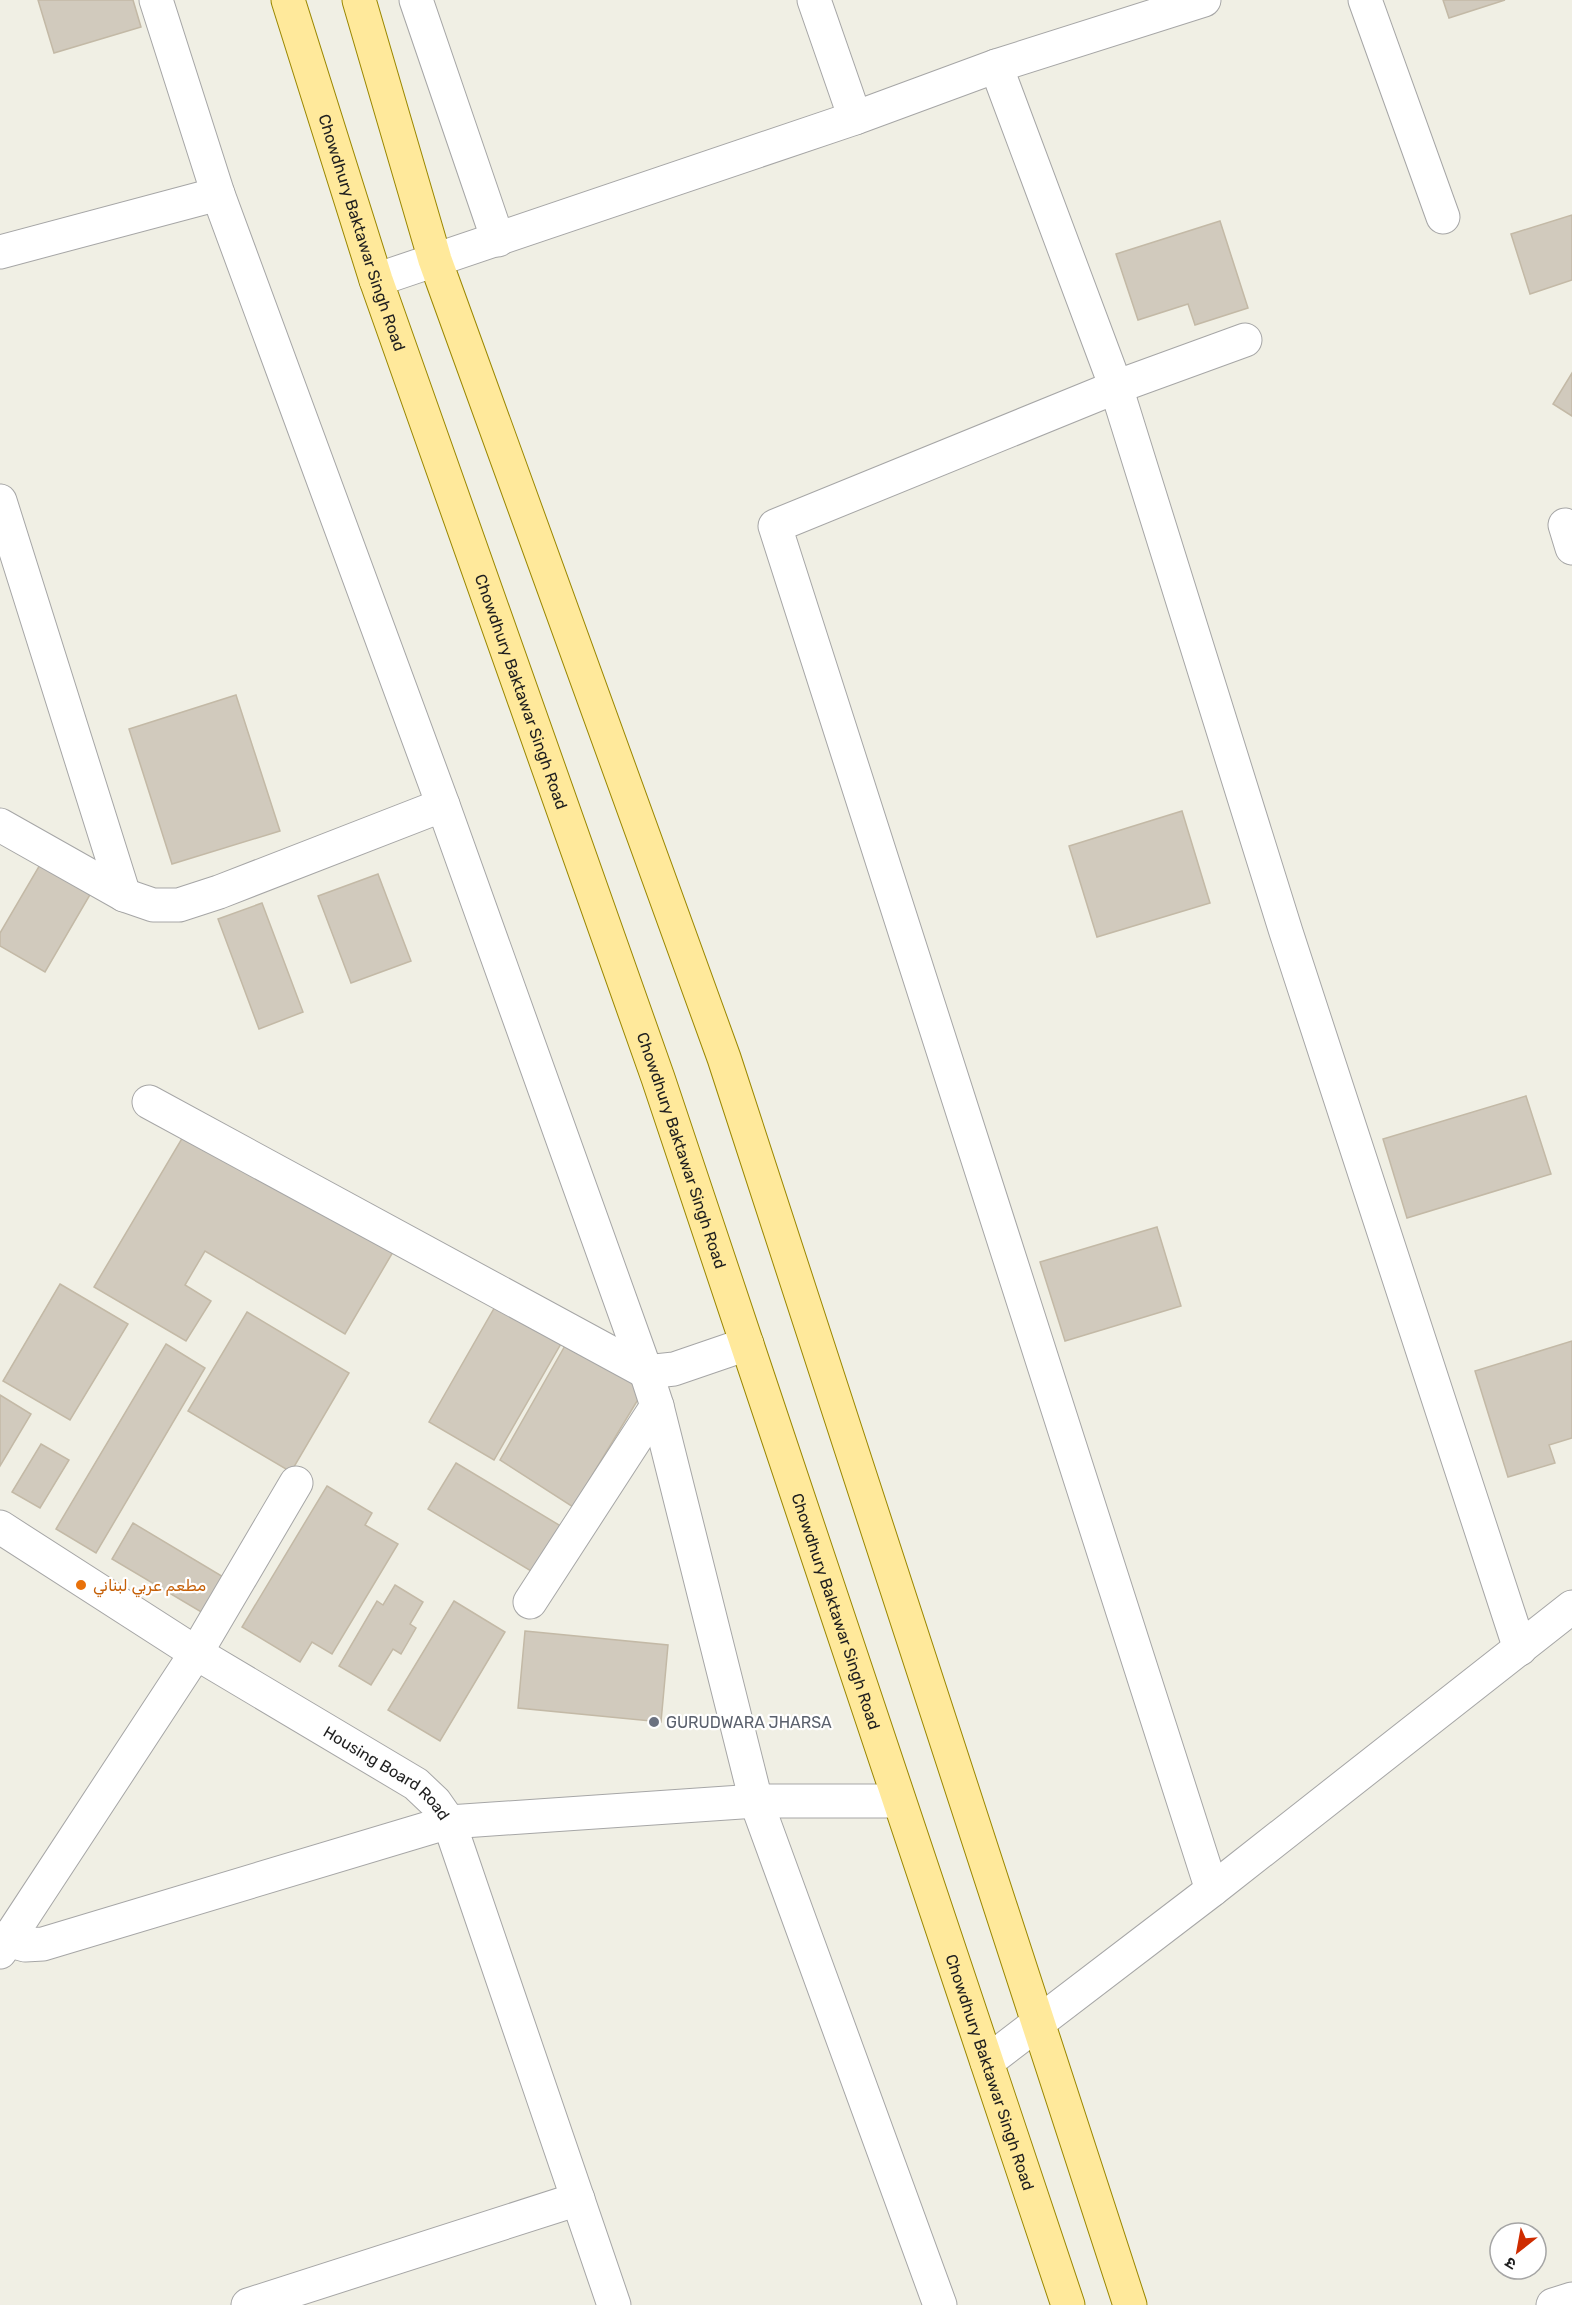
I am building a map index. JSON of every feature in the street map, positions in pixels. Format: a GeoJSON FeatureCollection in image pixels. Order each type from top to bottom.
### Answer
{"type":"FeatureCollection","features":[{"type":"Feature","properties":{"kind":"main road","name":"Chowdhury Baktawar Singh Road"},"geometry":{"type":"LineString","coordinates":[[288,0],[376,279],[654,1067],[1068,2305]]}},
{"type":"Feature","properties":{"kind":"main road"},"geometry":{"type":"LineString","coordinates":[[359,0],[435,260],[724,1058],[1130,2305]]}},
{"type":"Feature","properties":{"kind":"street"},"geometry":{"type":"LineString","coordinates":[[156,0],[218,194],[443,805],[646,1372],[657,1406],[756,1801],[940,2305]]}},
{"type":"Feature","properties":{"kind":"street"},"geometry":{"type":"LineString","coordinates":[[416,0],[498,240]]}},
{"type":"Feature","properties":{"kind":"street"},"geometry":{"type":"LineString","coordinates":[[814,0],[855,118]]}},
{"type":"Feature","properties":{"kind":"street"},"geometry":{"type":"LineString","coordinates":[[376,279],[498,240],[855,118],[996,66],[1204,0]]}},
{"type":"Feature","properties":{"kind":"street"},"geometry":{"type":"LineString","coordinates":[[1365,0],[1443,217]]}},
{"type":"Feature","properties":{"kind":"street"},"geometry":{"type":"LineString","coordinates":[[996,66],[1116,387],[1286,932],[1520,1649]]}},
{"type":"Feature","properties":{"kind":"street"},"geometry":{"type":"LineString","coordinates":[[0,252],[218,194]]}},
{"type":"Feature","properties":{"kind":"street"},"geometry":{"type":"LineString","coordinates":[[1212,1890],[775,526],[1116,387],[1245,340]]}},
{"type":"Feature","properties":{"kind":"street"},"geometry":{"type":"LineString","coordinates":[[0,501],[124,895]]}},
{"type":"Feature","properties":{"kind":"street"},"geometry":{"type":"LineString","coordinates":[[0,825],[124,895],[153,905],[179,905],[219,892],[443,805]]}},
{"type":"Feature","properties":{"kind":"street"},"geometry":{"type":"LineString","coordinates":[[149,1102],[646,1372],[674,1369],[747,1344]]}},
{"type":"Feature","properties":{"kind":"street"},"geometry":{"type":"LineString","coordinates":[[530,1602],[657,1406]]}},
{"type":"Feature","properties":{"kind":"street"},"geometry":{"type":"LineString","coordinates":[[296,1483],[196,1653],[2,1943],[43,1944],[449,1822],[614,2305]]}},
{"type":"Feature","properties":{"kind":"street","name":"Housing Board Road"},"geometry":{"type":"LineString","coordinates":[[0,1527],[196,1653],[416,1784],[435,1802],[449,1822],[756,1801],[899,1801]]}},
{"type":"Feature","properties":{"kind":"street"},"geometry":{"type":"LineString","coordinates":[[987,2062],[1212,1890],[1572,1607]]}},
{"type":"Feature","properties":{"kind":"street"},"geometry":{"type":"LineString","coordinates":[[248,2305],[578,2199]]}},
{"type":"Feature","properties":{"kind":"street"},"geometry":{"type":"LineString","coordinates":[[1552,2305],[1572,2299]]}},
{"type":"Feature","properties":{"kind":"building"},"geometry":{"type":"Polygon","coordinates":[[[38,0],[133,0],[141,27],[54,53],[38,0]]]}},
{"type":"Feature","properties":{"kind":"building"},"geometry":{"type":"Polygon","coordinates":[[[1443,0],[1505,0],[1449,18],[1443,0]]]}},
{"type":"Feature","properties":{"kind":"building"},"geometry":{"type":"Polygon","coordinates":[[[1572,215],[1572,280],[1530,294],[1511,234],[1572,215]]]}},
{"type":"Feature","properties":{"kind":"building"},"geometry":{"type":"Polygon","coordinates":[[[1220,221],[1248,308],[1195,325],[1188,304],[1138,320],[1116,254],[1220,221]]]}},
{"type":"Feature","properties":{"kind":"building"},"geometry":{"type":"Polygon","coordinates":[[[1572,373],[1572,416],[1553,404],[1572,373]]]}},
{"type":"Feature","properties":{"kind":"building"},"geometry":{"type":"Polygon","coordinates":[[[236,695],[280,831],[172,864],[129,729],[236,695]]]}},
{"type":"Feature","properties":{"kind":"building"},"geometry":{"type":"Polygon","coordinates":[[[1182,811],[1210,903],[1097,937],[1069,846],[1182,811]]]}},
{"type":"Feature","properties":{"kind":"building"},"geometry":{"type":"Polygon","coordinates":[[[41,863],[91,893],[45,972],[0,946],[0,933],[41,863]]]}},
{"type":"Feature","properties":{"kind":"building"},"geometry":{"type":"Polygon","coordinates":[[[378,874],[411,961],[351,983],[318,896],[378,874]]]}},
{"type":"Feature","properties":{"kind":"building"},"geometry":{"type":"Polygon","coordinates":[[[262,903],[303,1012],[259,1029],[218,919],[262,903]]]}},
{"type":"Feature","properties":{"kind":"building"},"geometry":{"type":"Polygon","coordinates":[[[1526,1096],[1551,1174],[1407,1218],[1383,1139],[1526,1096]]]}},
{"type":"Feature","properties":{"kind":"building"},"geometry":{"type":"Polygon","coordinates":[[[187,1130],[393,1252],[345,1334],[205,1251],[185,1285],[211,1301],[186,1341],[94,1287],[187,1130]]]}},
{"type":"Feature","properties":{"kind":"building"},"geometry":{"type":"Polygon","coordinates":[[[1157,1227],[1181,1306],[1065,1341],[1040,1262],[1157,1227]]]}},
{"type":"Feature","properties":{"kind":"building"},"geometry":{"type":"Polygon","coordinates":[[[60,1284],[128,1324],[70,1420],[3,1381],[60,1284]]]}},
{"type":"Feature","properties":{"kind":"building"},"geometry":{"type":"Polygon","coordinates":[[[496,1305],[562,1342],[494,1460],[429,1422],[496,1305]]]}},
{"type":"Feature","properties":{"kind":"building"},"geometry":{"type":"Polygon","coordinates":[[[247,1312],[349,1373],[291,1472],[188,1411],[247,1312]]]}},
{"type":"Feature","properties":{"kind":"building"},"geometry":{"type":"Polygon","coordinates":[[[1572,1341],[1572,1438],[1549,1445],[1555,1463],[1508,1477],[1475,1371],[1572,1341]]]}},
{"type":"Feature","properties":{"kind":"building"},"geometry":{"type":"Polygon","coordinates":[[[166,1344],[205,1368],[96,1553],[56,1529],[166,1344]]]}},
{"type":"Feature","properties":{"kind":"building"},"geometry":{"type":"Polygon","coordinates":[[[566,1344],[645,1388],[573,1507],[500,1460],[566,1344]]]}},
{"type":"Feature","properties":{"kind":"building"},"geometry":{"type":"Polygon","coordinates":[[[0,1395],[31,1414],[0,1466],[0,1395]]]}},
{"type":"Feature","properties":{"kind":"building"},"geometry":{"type":"Polygon","coordinates":[[[41,1444],[69,1460],[40,1508],[12,1492],[41,1444]]]}},
{"type":"Feature","properties":{"kind":"building"},"geometry":{"type":"Polygon","coordinates":[[[456,1463],[569,1531],[541,1577],[428,1509],[456,1463]]]}},
{"type":"Feature","properties":{"kind":"building"},"geometry":{"type":"Polygon","coordinates":[[[327,1486],[372,1513],[365,1525],[398,1544],[332,1654],[312,1642],[300,1662],[242,1627],[327,1486]]]}},
{"type":"Feature","properties":{"kind":"building"},"geometry":{"type":"Polygon","coordinates":[[[133,1523],[230,1581],[208,1616],[112,1559],[133,1523]]]}},
{"type":"Feature","properties":{"kind":"building"},"geometry":{"type":"Polygon","coordinates":[[[395,1585],[423,1602],[410,1624],[416,1628],[401,1654],[393,1649],[371,1685],[339,1666],[377,1601],[383,1605],[395,1585]]]}},
{"type":"Feature","properties":{"kind":"building"},"geometry":{"type":"Polygon","coordinates":[[[454,1601],[505,1632],[440,1741],[388,1710],[454,1601]]]}},
{"type":"Feature","properties":{"kind":"building"},"geometry":{"type":"Polygon","coordinates":[[[525,1631],[668,1645],[661,1722],[518,1708],[525,1631]]]}},
{"type":"Feature","properties":{"kind":"place","name":"مطعم عربي لبناني"},"geometry":{"type":"Point","coordinates":[81,1585]}},
{"type":"Feature","properties":{"kind":"place","name":"GURUDWARA JHARSA"},"geometry":{"type":"Point","coordinates":[654,1722]}}]}
